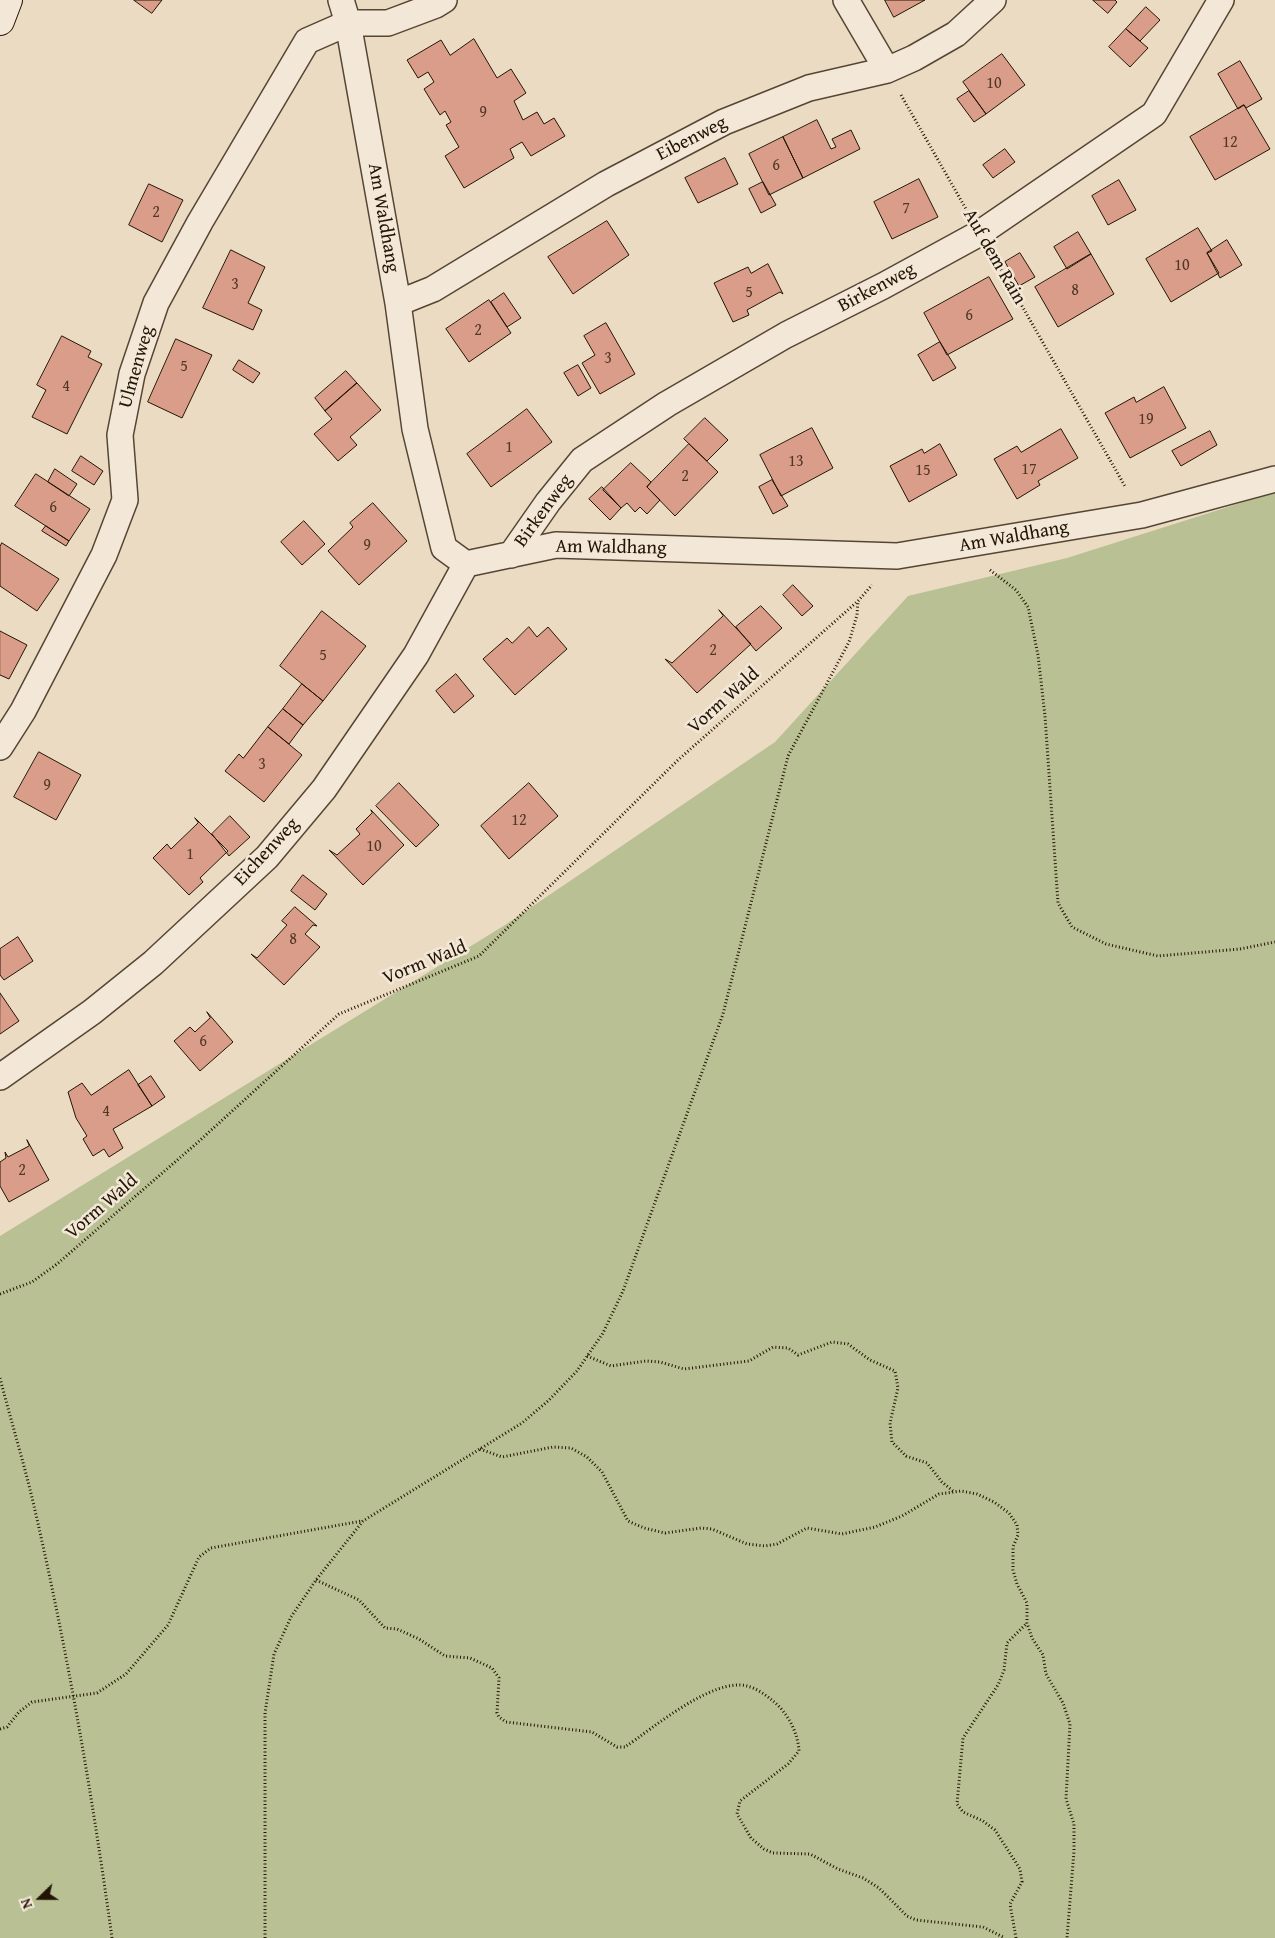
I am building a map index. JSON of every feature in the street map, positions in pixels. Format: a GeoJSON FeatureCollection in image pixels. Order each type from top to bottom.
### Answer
{"type":"FeatureCollection","features":[{"type":"Feature","properties":{"kind":"main road"},"geometry":{"type":"LineString","coordinates":[[0,21],[8,0]]}},
{"type":"Feature","properties":{"kind":"street"},"geometry":{"type":"LineString","coordinates":[[344,12],[388,23],[436,5],[444,0]]}},
{"type":"Feature","properties":{"kind":"street"},"geometry":{"type":"LineString","coordinates":[[846,0],[887,70]]}},
{"type":"Feature","properties":{"kind":"street","name":"Eibenweg"},"geometry":{"type":"LineString","coordinates":[[398,303],[441,284],[606,184],[724,122],[809,88],[887,70],[914,58],[956,34],[993,0]]}},
{"type":"Feature","properties":{"kind":"street","name":"Birkenweg"},"geometry":{"type":"LineString","coordinates":[[511,555],[548,502],[582,460],[667,404],[786,335],[883,286],[980,233],[1154,114],[1221,0]]}},
{"type":"Feature","properties":{"kind":"street","name":"Am Waldhang"},"geometry":{"type":"LineString","coordinates":[[344,12],[398,303],[415,429],[444,548],[466,564],[556,545],[897,556],[1142,515],[1275,479]]}},
{"type":"Feature","properties":{"kind":"street","name":"Ulmenweg"},"geometry":{"type":"LineString","coordinates":[[0,747],[23,711],[104,555],[125,500],[120,434],[132,374],[156,303],[200,222],[307,41],[344,12]]}},
{"type":"Feature","properties":{"kind":"street","name":"Eichenweg"},"geometry":{"type":"LineString","coordinates":[[0,1077],[92,1012],[153,963],[268,857],[324,789],[416,655],[466,564]]}},
{"type":"Feature","properties":{"kind":"path","name":"Auf dem Rain"},"geometry":{"type":"LineString","coordinates":[[887,70],[1142,515]]}},
{"type":"Feature","properties":{"kind":"path"},"geometry":{"type":"LineString","coordinates":[[950,548],[987,568],[1016,590],[1028,607],[1038,655],[1045,716],[1058,904],[1072,927],[1106,944],[1158,956],[1240,949],[1275,942]]}},
{"type":"Feature","properties":{"kind":"path","name":"Vorm Wald"},"geometry":{"type":"LineString","coordinates":[[0,1294],[32,1282],[57,1264],[197,1143],[339,1014],[479,956],[678,760],[858,601],[897,556]]}},
{"type":"Feature","properties":{"kind":"path"},"geometry":{"type":"LineString","coordinates":[[265,1938],[265,1713],[274,1654],[291,1617],[316,1580],[363,1520],[522,1423],[548,1401],[577,1371],[603,1333],[624,1291],[695,1097],[723,1014],[788,756],[849,642],[857,615],[858,601]]}},
{"type":"Feature","properties":{"kind":"path"},"geometry":{"type":"LineString","coordinates":[[587,1356],[611,1366],[646,1361],[660,1362],[684,1369],[749,1361],[773,1347],[788,1348],[798,1355],[832,1342],[848,1344],[870,1360],[895,1371],[898,1388],[890,1423],[892,1442],[906,1456],[927,1463],[942,1482],[954,1492]]}},
{"type":"Feature","properties":{"kind":"path"},"geometry":{"type":"LineString","coordinates":[[0,1378],[34,1505],[74,1694],[112,1938]]}},
{"type":"Feature","properties":{"kind":"path"},"geometry":{"type":"LineString","coordinates":[[480,1449],[502,1458],[553,1447],[571,1448],[587,1458],[602,1472],[628,1521],[644,1528],[665,1533],[700,1528],[712,1529],[747,1544],[765,1546],[777,1544],[807,1528],[842,1534],[876,1527],[902,1516],[939,1494],[954,1492],[978,1494],[994,1502],[1009,1513],[1017,1525],[1018,1536],[1013,1546],[1013,1570],[1017,1584],[1027,1603],[1027,1623],[1032,1638],[1043,1656],[1046,1674],[1063,1703],[1070,1724],[1066,1800],[1074,1824],[1074,1851],[1067,1938]]}},
{"type":"Feature","properties":{"kind":"path"},"geometry":{"type":"LineString","coordinates":[[0,1729],[7,1727],[19,1712],[32,1702],[74,1694],[98,1693],[126,1674],[168,1625],[199,1557],[211,1548],[363,1520]]}},
{"type":"Feature","properties":{"kind":"path"},"geometry":{"type":"LineString","coordinates":[[316,1580],[359,1600],[385,1628],[397,1629],[419,1639],[445,1656],[470,1658],[492,1668],[499,1678],[498,1717],[506,1722],[592,1732],[617,1747],[625,1747],[690,1701],[710,1693],[746,1685],[764,1694],[779,1706],[796,1731],[799,1751],[788,1764],[740,1801],[737,1814],[751,1838],[764,1849],[773,1853],[810,1854],[838,1869],[863,1878],[880,1888],[907,1916],[916,1920],[983,1927],[1005,1938]]}},
{"type":"Feature","properties":{"kind":"path"},"geometry":{"type":"LineString","coordinates":[[1016,1938],[1010,1904],[1022,1882],[1020,1870],[995,1830],[983,1820],[963,1812],[958,1804],[963,1738],[998,1685],[1004,1670],[1007,1643],[1027,1623]]}},
{"type":"Feature","properties":{"kind":"green space"},"geometry":{"type":"Polygon","coordinates":[[[1275,492],[1275,1938],[0,1938],[0,1236],[505,925],[775,742],[908,596],[1067,558],[1275,492]]]}},
{"type":"Feature","properties":{"kind":"building"},"geometry":{"type":"Polygon","coordinates":[[[134,0],[162,0],[152,13],[134,0]]]}},
{"type":"Feature","properties":{"kind":"building"},"geometry":{"type":"Polygon","coordinates":[[[885,0],[925,0],[894,17],[885,0]]]}},
{"type":"Feature","properties":{"kind":"building"},"geometry":{"type":"Polygon","coordinates":[[[1093,0],[1115,0],[1117,2],[1108,13],[1093,0]]]}},
{"type":"Feature","properties":{"kind":"building"},"geometry":{"type":"Polygon","coordinates":[[[1146,7],[1160,20],[1140,41],[1126,29],[1146,7]]]}},
{"type":"Feature","properties":{"kind":"building"},"geometry":{"type":"Polygon","coordinates":[[[1126,29],[1148,48],[1130,67],[1109,47],[1126,29]]]}},
{"type":"Feature","properties":{"kind":"building"},"geometry":{"type":"Polygon","coordinates":[[[474,39],[497,78],[511,69],[526,93],[514,101],[523,120],[537,112],[544,124],[554,118],[565,136],[531,156],[522,142],[510,149],[514,158],[464,188],[445,156],[459,147],[446,125],[451,122],[445,111],[440,115],[424,89],[434,82],[428,72],[418,78],[407,60],[441,40],[450,55],[474,39]]]}},
{"type":"Feature","properties":{"kind":"building"},"geometry":{"type":"Polygon","coordinates":[[[1002,54],[1025,85],[986,114],[963,82],[1002,54]]]}},
{"type":"Feature","properties":{"kind":"building"},"geometry":{"type":"Polygon","coordinates":[[[1240,61],[1262,99],[1246,108],[1244,105],[1238,109],[1218,74],[1240,61]]]}},
{"type":"Feature","properties":{"kind":"building"},"geometry":{"type":"Polygon","coordinates":[[[969,91],[986,114],[974,122],[957,99],[969,91]]]}},
{"type":"Feature","properties":{"kind":"building"},"geometry":{"type":"Polygon","coordinates":[[[1244,105],[1270,149],[1215,180],[1190,137],[1244,105]]]}},
{"type":"Feature","properties":{"kind":"building"},"geometry":{"type":"Polygon","coordinates":[[[817,120],[831,149],[836,147],[832,139],[851,130],[860,149],[803,178],[783,137],[817,120]]]}},
{"type":"Feature","properties":{"kind":"building"},"geometry":{"type":"Polygon","coordinates":[[[783,137],[803,178],[769,195],[749,154],[783,137]]]}},
{"type":"Feature","properties":{"kind":"building"},"geometry":{"type":"Polygon","coordinates":[[[1005,149],[1015,162],[993,178],[983,165],[1005,149]]]}},
{"type":"Feature","properties":{"kind":"building"},"geometry":{"type":"Polygon","coordinates":[[[725,158],[738,184],[698,203],[685,178],[725,158]]]}},
{"type":"Feature","properties":{"kind":"building"},"geometry":{"type":"Polygon","coordinates":[[[919,179],[938,217],[892,239],[874,202],[919,179]]]}},
{"type":"Feature","properties":{"kind":"building"},"geometry":{"type":"Polygon","coordinates":[[[1119,180],[1136,210],[1108,225],[1092,196],[1119,180]]]}},
{"type":"Feature","properties":{"kind":"building"},"geometry":{"type":"Polygon","coordinates":[[[763,182],[776,205],[761,213],[749,189],[763,182]]]}},
{"type":"Feature","properties":{"kind":"building"},"geometry":{"type":"Polygon","coordinates":[[[149,184],[183,200],[162,242],[129,225],[149,184]]]}},
{"type":"Feature","properties":{"kind":"building"},"geometry":{"type":"Polygon","coordinates":[[[607,221],[629,255],[573,294],[548,257],[607,221]]]}},
{"type":"Feature","properties":{"kind":"building"},"geometry":{"type":"Polygon","coordinates":[[[1198,228],[1212,251],[1207,253],[1219,273],[1171,302],[1146,259],[1198,228]]]}},
{"type":"Feature","properties":{"kind":"building"},"geometry":{"type":"Polygon","coordinates":[[[1078,232],[1091,254],[1067,269],[1054,247],[1078,232]]]}},
{"type":"Feature","properties":{"kind":"building"},"geometry":{"type":"Polygon","coordinates":[[[1227,240],[1242,265],[1220,278],[1207,253],[1227,240]]]}},
{"type":"Feature","properties":{"kind":"building"},"geometry":{"type":"Polygon","coordinates":[[[231,250],[265,267],[248,303],[262,310],[253,330],[203,308],[231,250]]]}},
{"type":"Feature","properties":{"kind":"building"},"geometry":{"type":"Polygon","coordinates":[[[1020,253],[1035,277],[1019,286],[1005,262],[1020,253]]]}},
{"type":"Feature","properties":{"kind":"building"},"geometry":{"type":"Polygon","coordinates":[[[1091,254],[1114,294],[1058,327],[1035,287],[1091,254]]]}},
{"type":"Feature","properties":{"kind":"building"},"geometry":{"type":"Polygon","coordinates":[[[768,264],[783,294],[780,292],[747,310],[749,315],[733,322],[714,283],[748,267],[751,273],[768,264]]]}},
{"type":"Feature","properties":{"kind":"building"},"geometry":{"type":"Polygon","coordinates":[[[989,277],[1013,319],[947,355],[924,313],[989,277]]]}},
{"type":"Feature","properties":{"kind":"building"},"geometry":{"type":"Polygon","coordinates":[[[504,293],[521,318],[507,327],[491,302],[504,293]]]}},
{"type":"Feature","properties":{"kind":"building"},"geometry":{"type":"Polygon","coordinates":[[[489,300],[511,333],[469,362],[446,329],[489,300]]]}},
{"type":"Feature","properties":{"kind":"building"},"geometry":{"type":"Polygon","coordinates":[[[606,323],[635,374],[600,394],[582,363],[595,355],[584,336],[606,323]]]}},
{"type":"Feature","properties":{"kind":"building"},"geometry":{"type":"Polygon","coordinates":[[[62,336],[91,351],[88,357],[102,364],[67,434],[32,417],[46,390],[37,385],[62,336]]]}},
{"type":"Feature","properties":{"kind":"building"},"geometry":{"type":"Polygon","coordinates":[[[176,339],[212,355],[182,418],[148,402],[176,339]]]}},
{"type":"Feature","properties":{"kind":"building"},"geometry":{"type":"Polygon","coordinates":[[[940,342],[956,368],[933,381],[918,355],[940,342]]]}},
{"type":"Feature","properties":{"kind":"building"},"geometry":{"type":"Polygon","coordinates":[[[239,360],[260,373],[253,383],[233,370],[239,360]]]}},
{"type":"Feature","properties":{"kind":"building"},"geometry":{"type":"Polygon","coordinates":[[[578,365],[591,388],[578,396],[564,373],[578,365]]]}},
{"type":"Feature","properties":{"kind":"building"},"geometry":{"type":"Polygon","coordinates":[[[346,371],[357,383],[325,411],[315,398],[346,371]]]}},
{"type":"Feature","properties":{"kind":"building"},"geometry":{"type":"Polygon","coordinates":[[[357,383],[381,410],[350,437],[357,445],[338,461],[314,434],[332,419],[325,411],[357,383]]]}},
{"type":"Feature","properties":{"kind":"building"},"geometry":{"type":"Polygon","coordinates":[[[1164,387],[1186,428],[1130,458],[1105,413],[1134,397],[1136,402],[1164,387]]]}},
{"type":"Feature","properties":{"kind":"building"},"geometry":{"type":"Polygon","coordinates":[[[527,409],[552,442],[491,487],[467,454],[527,409]]]}},
{"type":"Feature","properties":{"kind":"building"},"geometry":{"type":"Polygon","coordinates":[[[705,418],[728,440],[707,461],[684,439],[705,418]]]}},
{"type":"Feature","properties":{"kind":"building"},"geometry":{"type":"Polygon","coordinates":[[[812,428],[833,468],[781,496],[760,455],[812,428]]]}},
{"type":"Feature","properties":{"kind":"building"},"geometry":{"type":"Polygon","coordinates":[[[1061,429],[1078,458],[1038,481],[1040,485],[1017,499],[994,459],[1017,446],[1021,452],[1061,429]]]}},
{"type":"Feature","properties":{"kind":"building"},"geometry":{"type":"Polygon","coordinates":[[[1210,431],[1217,445],[1181,466],[1172,451],[1210,431]]]}},
{"type":"Feature","properties":{"kind":"building"},"geometry":{"type":"Polygon","coordinates":[[[689,444],[718,472],[675,516],[647,487],[689,444]]]}},
{"type":"Feature","properties":{"kind":"building"},"geometry":{"type":"Polygon","coordinates":[[[940,444],[957,475],[909,502],[890,466],[922,449],[924,453],[940,444]]]}},
{"type":"Feature","properties":{"kind":"building"},"geometry":{"type":"Polygon","coordinates":[[[81,456],[103,471],[94,485],[72,471],[81,456]]]}},
{"type":"Feature","properties":{"kind":"building"},"geometry":{"type":"Polygon","coordinates":[[[631,463],[651,482],[647,487],[660,500],[647,514],[640,507],[635,512],[627,503],[621,508],[603,490],[631,463]]]}},
{"type":"Feature","properties":{"kind":"building"},"geometry":{"type":"Polygon","coordinates":[[[55,469],[77,484],[69,496],[48,482],[55,469]]]}},
{"type":"Feature","properties":{"kind":"building"},"geometry":{"type":"Polygon","coordinates":[[[36,474],[90,509],[69,541],[15,506],[36,474]]]}},
{"type":"Feature","properties":{"kind":"building"},"geometry":{"type":"Polygon","coordinates":[[[772,480],[788,506],[773,514],[759,487],[772,480]]]}},
{"type":"Feature","properties":{"kind":"building"},"geometry":{"type":"Polygon","coordinates":[[[602,487],[621,508],[610,520],[589,499],[602,487]]]}},
{"type":"Feature","properties":{"kind":"building"},"geometry":{"type":"Polygon","coordinates":[[[373,503],[407,541],[359,585],[328,551],[353,527],[350,523],[373,503]]]}},
{"type":"Feature","properties":{"kind":"building"},"geometry":{"type":"Polygon","coordinates":[[[304,521],[325,544],[302,565],[281,542],[304,521]]]}},
{"type":"Feature","properties":{"kind":"building"},"geometry":{"type":"Polygon","coordinates":[[[46,526],[69,541],[66,546],[42,531],[46,526]]]}},
{"type":"Feature","properties":{"kind":"building"},"geometry":{"type":"Polygon","coordinates":[[[2,543],[59,579],[37,611],[0,586],[0,547],[2,543]]]}},
{"type":"Feature","properties":{"kind":"building"},"geometry":{"type":"Polygon","coordinates":[[[793,585],[813,606],[802,616],[783,595],[793,585]]]}},
{"type":"Feature","properties":{"kind":"building"},"geometry":{"type":"Polygon","coordinates":[[[761,606],[782,628],[756,651],[736,627],[761,606]]]}},
{"type":"Feature","properties":{"kind":"building"},"geometry":{"type":"Polygon","coordinates":[[[719,610],[751,644],[697,693],[665,659],[672,663],[723,616],[719,610]]]}},
{"type":"Feature","properties":{"kind":"building"},"geometry":{"type":"Polygon","coordinates":[[[322,611],[366,646],[323,701],[280,666],[322,611]]]}},
{"type":"Feature","properties":{"kind":"building"},"geometry":{"type":"Polygon","coordinates":[[[529,627],[537,637],[548,627],[567,649],[515,695],[483,659],[507,638],[512,643],[529,627]]]}},
{"type":"Feature","properties":{"kind":"building"},"geometry":{"type":"Polygon","coordinates":[[[0,631],[27,645],[9,679],[0,675],[0,631]]]}},
{"type":"Feature","properties":{"kind":"building"},"geometry":{"type":"Polygon","coordinates":[[[456,674],[474,696],[454,713],[436,691],[456,674]]]}},
{"type":"Feature","properties":{"kind":"building"},"geometry":{"type":"Polygon","coordinates":[[[302,684],[323,701],[303,725],[283,709],[302,684]]]}},
{"type":"Feature","properties":{"kind":"building"},"geometry":{"type":"Polygon","coordinates":[[[283,709],[303,725],[289,744],[268,727],[283,709]]]}},
{"type":"Feature","properties":{"kind":"building"},"geometry":{"type":"Polygon","coordinates":[[[268,727],[302,755],[264,802],[225,771],[239,754],[243,758],[268,727]]]}},
{"type":"Feature","properties":{"kind":"building"},"geometry":{"type":"Polygon","coordinates":[[[39,752],[81,775],[56,820],[14,797],[39,752]]]}},
{"type":"Feature","properties":{"kind":"building"},"geometry":{"type":"Polygon","coordinates":[[[399,783],[439,825],[416,847],[376,806],[399,783]]]}},
{"type":"Feature","properties":{"kind":"building"},"geometry":{"type":"Polygon","coordinates":[[[529,783],[558,816],[509,859],[481,826],[529,783]]]}},
{"type":"Feature","properties":{"kind":"building"},"geometry":{"type":"Polygon","coordinates":[[[371,810],[404,845],[363,885],[329,850],[337,855],[360,834],[356,829],[372,813],[371,810]]]}},
{"type":"Feature","properties":{"kind":"building"},"geometry":{"type":"Polygon","coordinates":[[[230,816],[250,837],[229,856],[212,834],[230,816]]]}},
{"type":"Feature","properties":{"kind":"building"},"geometry":{"type":"Polygon","coordinates":[[[195,818],[228,851],[200,878],[203,882],[189,895],[153,858],[167,844],[171,849],[198,823],[195,818]]]}},
{"type":"Feature","properties":{"kind":"building"},"geometry":{"type":"Polygon","coordinates":[[[303,875],[327,894],[315,910],[291,891],[303,875]]]}},
{"type":"Feature","properties":{"kind":"building"},"geometry":{"type":"Polygon","coordinates":[[[295,907],[317,926],[313,925],[305,934],[320,947],[284,985],[251,954],[257,958],[287,925],[282,921],[295,907]]]}},
{"type":"Feature","properties":{"kind":"building"},"geometry":{"type":"Polygon","coordinates":[[[18,937],[33,961],[4,980],[0,975],[0,949],[18,937]]]}},
{"type":"Feature","properties":{"kind":"building"},"geometry":{"type":"Polygon","coordinates":[[[0,993],[19,1021],[0,1034],[0,993]]]}},
{"type":"Feature","properties":{"kind":"building"},"geometry":{"type":"Polygon","coordinates":[[[207,1012],[233,1042],[200,1071],[174,1041],[190,1027],[195,1032],[210,1018],[207,1012]]]}},
{"type":"Feature","properties":{"kind":"building"},"geometry":{"type":"Polygon","coordinates":[[[129,1070],[152,1106],[113,1129],[123,1148],[109,1157],[104,1149],[93,1156],[83,1139],[87,1136],[76,1118],[68,1092],[82,1083],[91,1095],[129,1070]]]}},
{"type":"Feature","properties":{"kind":"building"},"geometry":{"type":"Polygon","coordinates":[[[151,1076],[165,1097],[152,1106],[138,1085],[151,1076]]]}},
{"type":"Feature","properties":{"kind":"building"},"geometry":{"type":"Polygon","coordinates":[[[27,1140],[49,1180],[9,1202],[0,1186],[0,1162],[6,1158],[5,1152],[8,1157],[29,1146],[27,1140]]]}}]}
